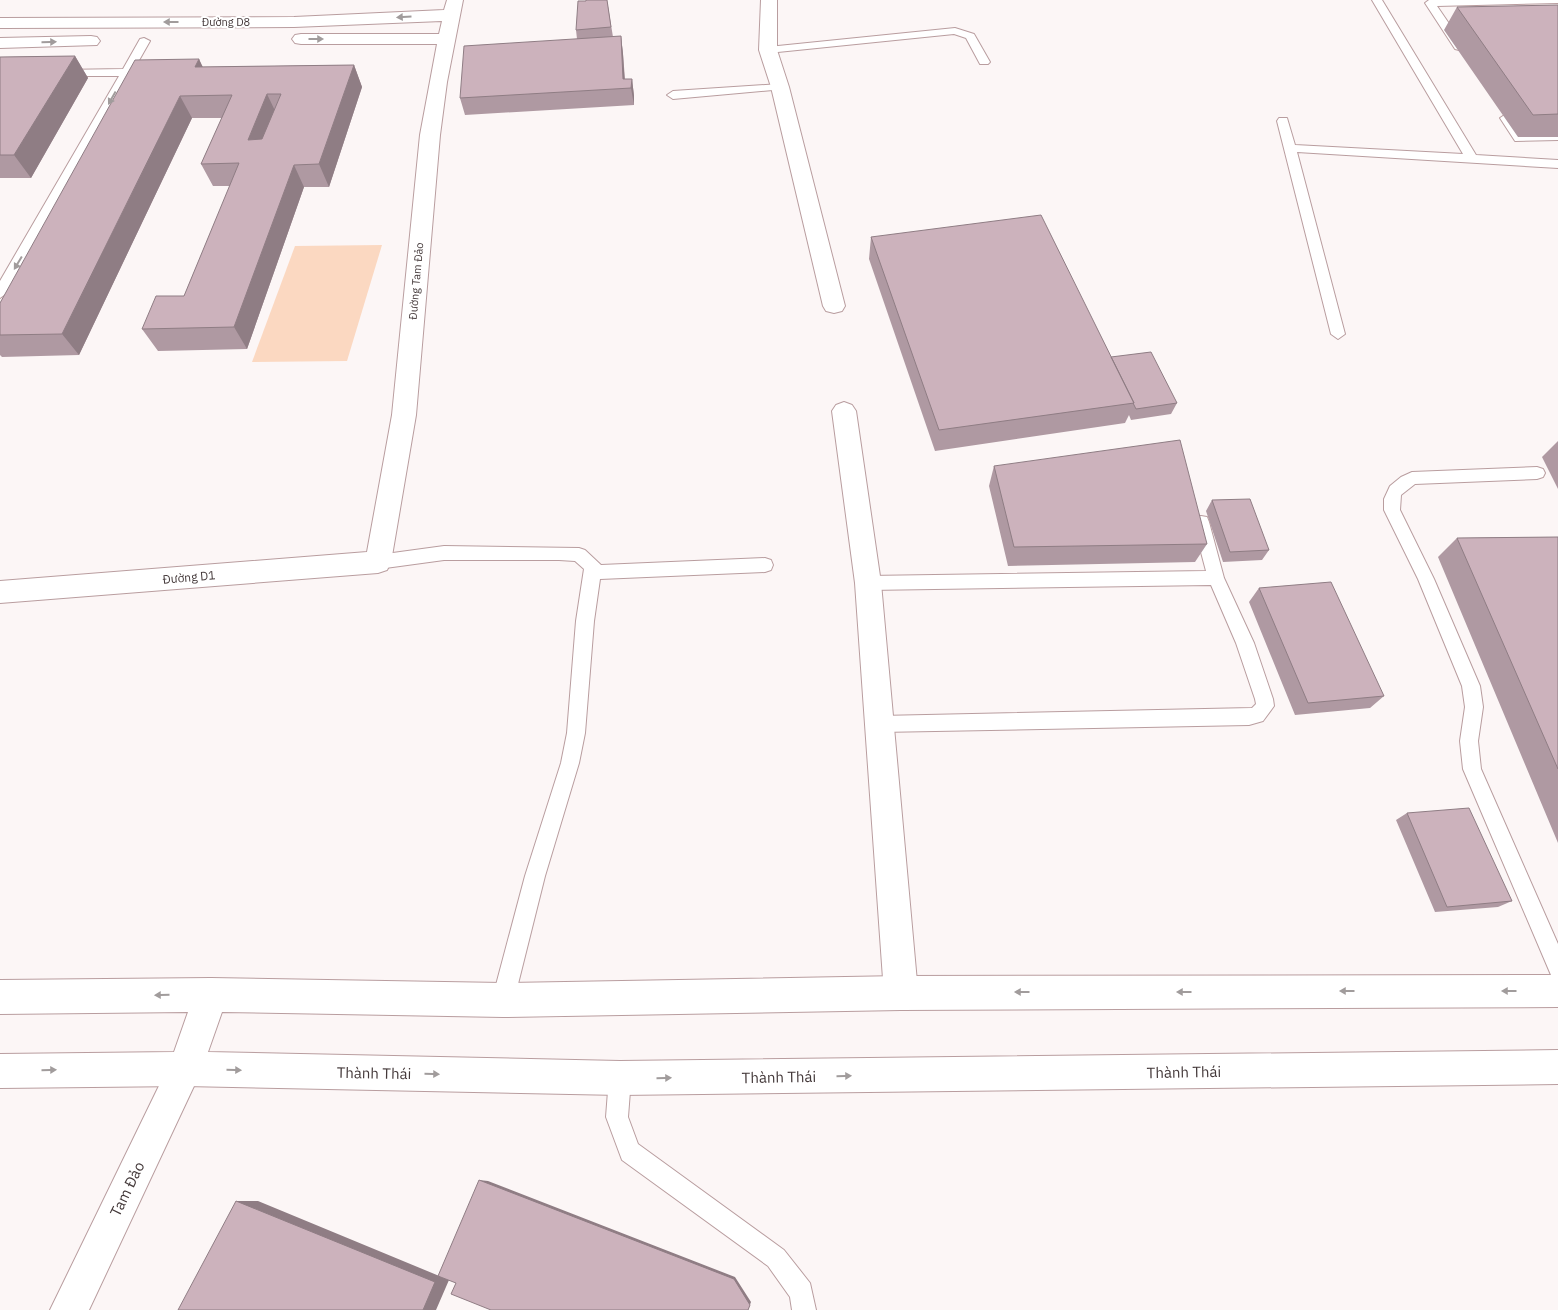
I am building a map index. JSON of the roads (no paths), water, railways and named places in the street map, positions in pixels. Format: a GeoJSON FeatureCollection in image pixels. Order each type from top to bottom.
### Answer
{"type":"FeatureCollection","features":[{"type":"Feature","properties":{"kind":"street"},"geometry":{"type":"LineString","coordinates":[[769,0],[768,50],[780,87],[834,306]]}},
{"type":"Feature","properties":{"kind":"street","name":"Đường D8"},"geometry":{"type":"LineString","coordinates":[[0,23],[294,22],[454,7]]}},
{"type":"Feature","properties":{"kind":"street","name":"Đường Tam Đảo"},"geometry":{"type":"LineString","coordinates":[[378,562],[404,415],[430,135],[446,39],[454,7]]}},
{"type":"Feature","properties":{"kind":"street"},"geometry":{"type":"LineString","coordinates":[[294,22],[286,39],[446,39]]}},
{"type":"Feature","properties":{"kind":"street"},"geometry":{"type":"LineString","coordinates":[[125,41],[163,40]]}},
{"type":"Feature","properties":{"kind":"street"},"geometry":{"type":"LineString","coordinates":[[0,43],[106,41]]}},
{"type":"Feature","properties":{"kind":"street"},"geometry":{"type":"LineString","coordinates":[[844,410],[868,583],[901,993]]}},
{"type":"Feature","properties":{"kind":"street","name":"Đường D1"},"geometry":{"type":"LineString","coordinates":[[0,592],[378,562]]}},
{"type":"Feature","properties":{"kind":"street"},"geometry":{"type":"LineString","coordinates":[[0,997],[211,995],[504,1000],[901,993],[1558,991]]}},
{"type":"Feature","properties":{"kind":"street","name":"Tam Đảo"},"geometry":{"type":"LineString","coordinates":[[70,1310],[185,1069],[211,995]]}},
{"type":"Feature","properties":{"kind":"street","name":"Thành Thái"},"geometry":{"type":"LineString","coordinates":[[0,1071],[185,1069],[620,1078],[1558,1068]]}},
{"type":"Feature","properties":{"kind":"lane"},"geometry":{"type":"LineString","coordinates":[[1377,0],[1472,158]]}},
{"type":"Feature","properties":{"kind":"lane"},"geometry":{"type":"LineString","coordinates":[[1467,58],[1430,3],[1558,0]]}},
{"type":"Feature","properties":{"kind":"lane"},"geometry":{"type":"LineString","coordinates":[[768,50],[955,31],[970,36],[984,62]]}},
{"type":"Feature","properties":{"kind":"lane"},"geometry":{"type":"LineString","coordinates":[[0,293],[144,41]]}},
{"type":"Feature","properties":{"kind":"lane"},"geometry":{"type":"LineString","coordinates":[[48,73],[126,72]]}},
{"type":"Feature","properties":{"kind":"lane"},"geometry":{"type":"LineString","coordinates":[[673,95],[780,87]]}},
{"type":"Feature","properties":{"kind":"lane"},"geometry":{"type":"LineString","coordinates":[[1498,106],[1519,138],[1558,136]]}},
{"type":"Feature","properties":{"kind":"lane"},"geometry":{"type":"LineString","coordinates":[[1283,121],[1292,148],[1338,334]]}},
{"type":"Feature","properties":{"kind":"lane"},"geometry":{"type":"LineString","coordinates":[[1292,148],[1558,164]]}},
{"type":"Feature","properties":{"kind":"lane"},"geometry":{"type":"LineString","coordinates":[[1537,474],[1412,478],[1395,490],[1391,500],[1392,510],[1426,579],[1471,686],[1474,707],[1469,741],[1472,769],[1558,968]]}},
{"type":"Feature","properties":{"kind":"lane"},"geometry":{"type":"LineString","coordinates":[[880,724],[1249,717],[1257,715],[1265,706],[1264,699],[1245,643],[1216,578],[1196,504]]}},
{"type":"Feature","properties":{"kind":"lane"},"geometry":{"type":"LineString","coordinates":[[378,562],[444,553],[559,553],[579,556],[593,566],[585,621],[576,733],[570,763],[535,876],[504,1000]]}},
{"type":"Feature","properties":{"kind":"lane"},"geometry":{"type":"LineString","coordinates":[[592,572],[765,565]]}},
{"type":"Feature","properties":{"kind":"lane"},"geometry":{"type":"LineString","coordinates":[[868,583],[1216,578]]}},
{"type":"Feature","properties":{"kind":"lane"},"geometry":{"type":"LineString","coordinates":[[620,1078],[616,1117],[630,1152],[696,1202],[776,1258],[801,1292],[804,1310]]}}]}
